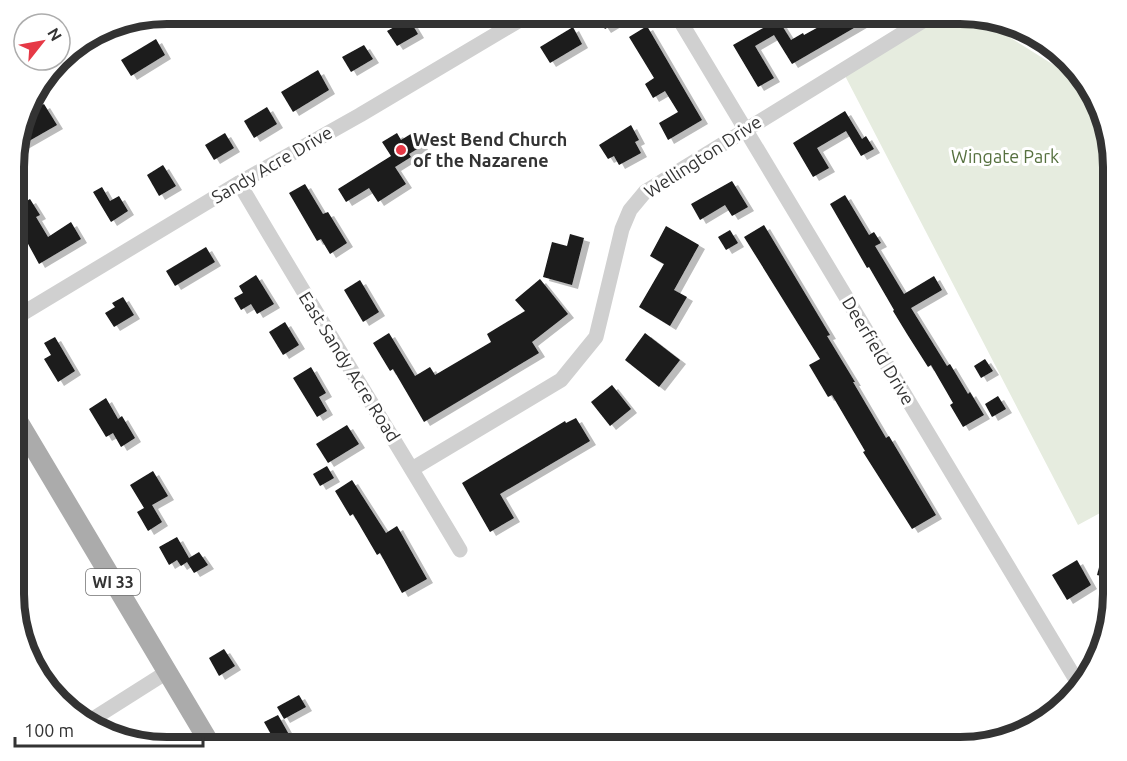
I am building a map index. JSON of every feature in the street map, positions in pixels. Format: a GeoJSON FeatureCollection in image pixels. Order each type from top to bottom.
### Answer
{"type":"FeatureCollection","features":[{"type":"Feature","properties":{"kind":"main road","name":"WI 33"},"geometry":{"type":"LineString","coordinates":[[24,431],[206,737]]}},
{"type":"Feature","properties":{"kind":"street","name":"Sandy Acre Drive"},"geometry":{"type":"LineString","coordinates":[[24,313],[239,183],[360,115],[513,24]]}},
{"type":"Feature","properties":{"kind":"street","name":"Deerfield Drive"},"geometry":{"type":"LineString","coordinates":[[682,24],[1075,679]]}},
{"type":"Feature","properties":{"kind":"street","name":"Wellington Drive"},"geometry":{"type":"LineString","coordinates":[[412,469],[561,380],[596,337],[622,230],[630,210],[645,192],[918,24]]}},
{"type":"Feature","properties":{"kind":"street","name":"East Sandy Acre Road"},"geometry":{"type":"LineString","coordinates":[[239,183],[460,550]]}},
{"type":"Feature","properties":{"kind":"street"},"geometry":{"type":"LineString","coordinates":[[95,718],[167,672]]}},
{"type":"Feature","properties":{"kind":"green space","name":"Wingate Park"},"geometry":{"type":"Polygon","coordinates":[[[914,24],[970,24],[996,29],[1057,67],[1060,65],[1084,95],[1098,130],[1103,157],[1103,511],[1078,525],[842,70],[914,24]]]}},
{"type":"Feature","properties":{"kind":"building"},"geometry":{"type":"Polygon","coordinates":[[[400,24],[412,24],[418,34],[397,46],[387,31],[400,24]]]}},
{"type":"Feature","properties":{"kind":"building"},"geometry":{"type":"Polygon","coordinates":[[[602,24],[613,24],[605,29],[602,24]]]}},
{"type":"Feature","properties":{"kind":"building"},"geometry":{"type":"Polygon","coordinates":[[[763,24],[781,24],[791,40],[803,33],[804,35],[824,24],[861,24],[792,64],[774,35],[755,46],[774,78],[758,87],[733,45],[765,27],[763,24]]]}},
{"type":"Feature","properties":{"kind":"building"},"geometry":{"type":"Polygon","coordinates":[[[647,26],[702,120],[668,140],[659,123],[678,112],[665,91],[653,98],[645,84],[654,78],[629,37],[647,26]]]}},
{"type":"Feature","properties":{"kind":"building"},"geometry":{"type":"Polygon","coordinates":[[[573,27],[582,44],[550,63],[540,47],[573,27]]]}},
{"type":"Feature","properties":{"kind":"building"},"geometry":{"type":"Polygon","coordinates":[[[156,39],[165,55],[131,76],[121,60],[156,39]]]}},
{"type":"Feature","properties":{"kind":"building"},"geometry":{"type":"Polygon","coordinates":[[[364,45],[373,59],[351,72],[342,57],[364,45]]]}},
{"type":"Feature","properties":{"kind":"building"},"geometry":{"type":"Polygon","coordinates":[[[318,70],[329,90],[293,112],[281,92],[318,70]]]}},
{"type":"Feature","properties":{"kind":"building"},"geometry":{"type":"Polygon","coordinates":[[[44,104],[57,125],[26,143],[29,130],[37,108],[44,104]]]}},
{"type":"Feature","properties":{"kind":"building"},"geometry":{"type":"Polygon","coordinates":[[[267,107],[277,124],[254,138],[244,121],[267,107]]]}},
{"type":"Feature","properties":{"kind":"building"},"geometry":{"type":"Polygon","coordinates":[[[845,111],[862,139],[866,136],[874,149],[861,156],[846,131],[817,148],[829,168],[813,177],[793,143],[845,111]]]}},
{"type":"Feature","properties":{"kind":"building"},"geometry":{"type":"Polygon","coordinates":[[[631,125],[639,140],[635,142],[641,153],[619,165],[614,156],[608,159],[599,145],[631,125]]]}},
{"type":"Feature","properties":{"kind":"building"},"geometry":{"type":"Polygon","coordinates":[[[414,132],[422,146],[409,154],[411,157],[395,167],[406,184],[378,202],[369,188],[346,202],[338,189],[391,156],[382,142],[397,133],[401,140],[414,132]]]}},
{"type":"Feature","properties":{"kind":"building"},"geometry":{"type":"Polygon","coordinates":[[[225,133],[234,148],[214,160],[205,145],[225,133]]]}},
{"type":"Feature","properties":{"kind":"building"},"geometry":{"type":"Polygon","coordinates":[[[163,165],[176,186],[159,196],[147,175],[163,165]]]}},
{"type":"Feature","properties":{"kind":"building"},"geometry":{"type":"Polygon","coordinates":[[[732,181],[748,207],[732,216],[725,205],[700,220],[691,204],[732,181]]]}},
{"type":"Feature","properties":{"kind":"building"},"geometry":{"type":"Polygon","coordinates":[[[305,184],[323,214],[328,212],[347,243],[330,254],[321,239],[317,241],[289,193],[305,184]]]}},
{"type":"Feature","properties":{"kind":"building"},"geometry":{"type":"Polygon","coordinates":[[[102,187],[110,201],[119,196],[128,211],[111,222],[93,192],[102,187]]]}},
{"type":"Feature","properties":{"kind":"building"},"geometry":{"type":"Polygon","coordinates":[[[845,195],[869,235],[874,232],[881,243],[875,246],[904,294],[934,276],[942,290],[911,308],[947,366],[950,364],[984,415],[963,427],[950,405],[953,403],[931,365],[928,367],[907,334],[830,204],[845,195]]]}},
{"type":"Feature","properties":{"kind":"building"},"geometry":{"type":"Polygon","coordinates":[[[30,199],[40,215],[36,217],[48,237],[71,222],[81,239],[39,264],[24,236],[24,200],[30,199]]]}},
{"type":"Feature","properties":{"kind":"building"},"geometry":{"type":"Polygon","coordinates":[[[764,225],[830,335],[827,336],[886,438],[889,436],[936,515],[912,529],[863,452],[865,451],[832,395],[828,397],[809,365],[820,359],[744,237],[764,225]]]}},
{"type":"Feature","properties":{"kind":"building"},"geometry":{"type":"Polygon","coordinates":[[[666,226],[699,245],[674,290],[687,297],[670,326],[639,307],[664,264],[650,256],[666,226]]]}},
{"type":"Feature","properties":{"kind":"building"},"geometry":{"type":"Polygon","coordinates":[[[730,230],[738,243],[726,250],[718,237],[730,230]]]}},
{"type":"Feature","properties":{"kind":"building"},"geometry":{"type":"Polygon","coordinates":[[[570,234],[584,238],[572,285],[543,277],[552,242],[567,246],[570,234]]]}},
{"type":"Feature","properties":{"kind":"building"},"geometry":{"type":"Polygon","coordinates":[[[206,247],[215,262],[175,286],[166,271],[206,247]]]}},
{"type":"Feature","properties":{"kind":"building"},"geometry":{"type":"Polygon","coordinates":[[[256,275],[274,304],[257,314],[251,304],[241,310],[234,298],[243,293],[239,286],[256,275]]]}},
{"type":"Feature","properties":{"kind":"building"},"geometry":{"type":"Polygon","coordinates":[[[540,279],[568,314],[532,342],[539,353],[424,422],[393,369],[390,371],[373,343],[389,333],[415,376],[430,367],[435,375],[491,342],[487,334],[525,311],[515,300],[540,279]]]}},
{"type":"Feature","properties":{"kind":"building"},"geometry":{"type":"Polygon","coordinates":[[[360,280],[379,312],[363,322],[344,290],[360,280]]]}},
{"type":"Feature","properties":{"kind":"building"},"geometry":{"type":"Polygon","coordinates":[[[123,297],[134,315],[114,327],[105,313],[115,307],[112,303],[123,297]]]}},
{"type":"Feature","properties":{"kind":"building"},"geometry":{"type":"Polygon","coordinates":[[[285,322],[299,345],[283,355],[269,332],[285,322]]]}},
{"type":"Feature","properties":{"kind":"building"},"geometry":{"type":"Polygon","coordinates":[[[645,333],[680,360],[659,387],[625,360],[645,333]]]}},
{"type":"Feature","properties":{"kind":"building"},"geometry":{"type":"Polygon","coordinates":[[[55,337],[75,371],[58,382],[44,359],[51,355],[44,343],[55,337]]]}},
{"type":"Feature","properties":{"kind":"building"},"geometry":{"type":"Polygon","coordinates":[[[985,359],[993,371],[981,378],[974,366],[985,359]]]}},
{"type":"Feature","properties":{"kind":"building"},"geometry":{"type":"Polygon","coordinates":[[[311,367],[326,393],[319,397],[327,411],[317,417],[293,378],[311,367]]]}},
{"type":"Feature","properties":{"kind":"building"},"geometry":{"type":"Polygon","coordinates":[[[612,385],[631,409],[610,426],[591,402],[612,385]]]}},
{"type":"Feature","properties":{"kind":"building"},"geometry":{"type":"Polygon","coordinates":[[[998,396],[1006,409],[992,417],[985,404],[998,396]]]}},
{"type":"Feature","properties":{"kind":"building"},"geometry":{"type":"Polygon","coordinates":[[[106,398],[118,419],[122,416],[135,438],[121,447],[113,433],[106,437],[89,409],[106,398]]]}},
{"type":"Feature","properties":{"kind":"building"},"geometry":{"type":"Polygon","coordinates":[[[576,418],[590,441],[500,494],[514,518],[490,532],[462,483],[565,421],[566,423],[576,418]]]}},
{"type":"Feature","properties":{"kind":"building"},"geometry":{"type":"Polygon","coordinates":[[[347,425],[359,444],[328,463],[316,444],[347,425]]]}},
{"type":"Feature","properties":{"kind":"building"},"geometry":{"type":"Polygon","coordinates":[[[327,466],[334,478],[320,486],[313,474],[327,466]]]}},
{"type":"Feature","properties":{"kind":"building"},"geometry":{"type":"Polygon","coordinates":[[[153,471],[168,496],[152,505],[162,522],[148,531],[137,512],[144,508],[130,485],[153,471]]]}},
{"type":"Feature","properties":{"kind":"building"},"geometry":{"type":"Polygon","coordinates":[[[352,480],[386,533],[397,526],[427,579],[402,593],[380,553],[377,555],[353,514],[350,516],[335,491],[352,480]]]}},
{"type":"Feature","properties":{"kind":"building"},"geometry":{"type":"Polygon","coordinates":[[[177,537],[189,558],[199,552],[208,565],[194,573],[187,562],[181,566],[177,560],[169,565],[159,547],[177,537]]]}},
{"type":"Feature","properties":{"kind":"building"},"geometry":{"type":"Polygon","coordinates":[[[1103,552],[1103,576],[1097,575],[1103,552]]]}},
{"type":"Feature","properties":{"kind":"building"},"geometry":{"type":"Polygon","coordinates":[[[1077,560],[1091,585],[1067,600],[1052,575],[1077,560]]]}},
{"type":"Feature","properties":{"kind":"building"},"geometry":{"type":"Polygon","coordinates":[[[224,649],[235,666],[219,676],[209,658],[224,649]]]}},
{"type":"Feature","properties":{"kind":"building"},"geometry":{"type":"Polygon","coordinates":[[[299,695],[306,707],[284,719],[277,707],[299,695]]]}},
{"type":"Feature","properties":{"kind":"building"},"geometry":{"type":"Polygon","coordinates":[[[278,715],[290,737],[272,737],[264,722],[278,715]]]}},
{"type":"Feature","properties":{"kind":"place","name":"West Bend Church of the Nazarene"},"geometry":{"type":"Point","coordinates":[401,150]}}]}
